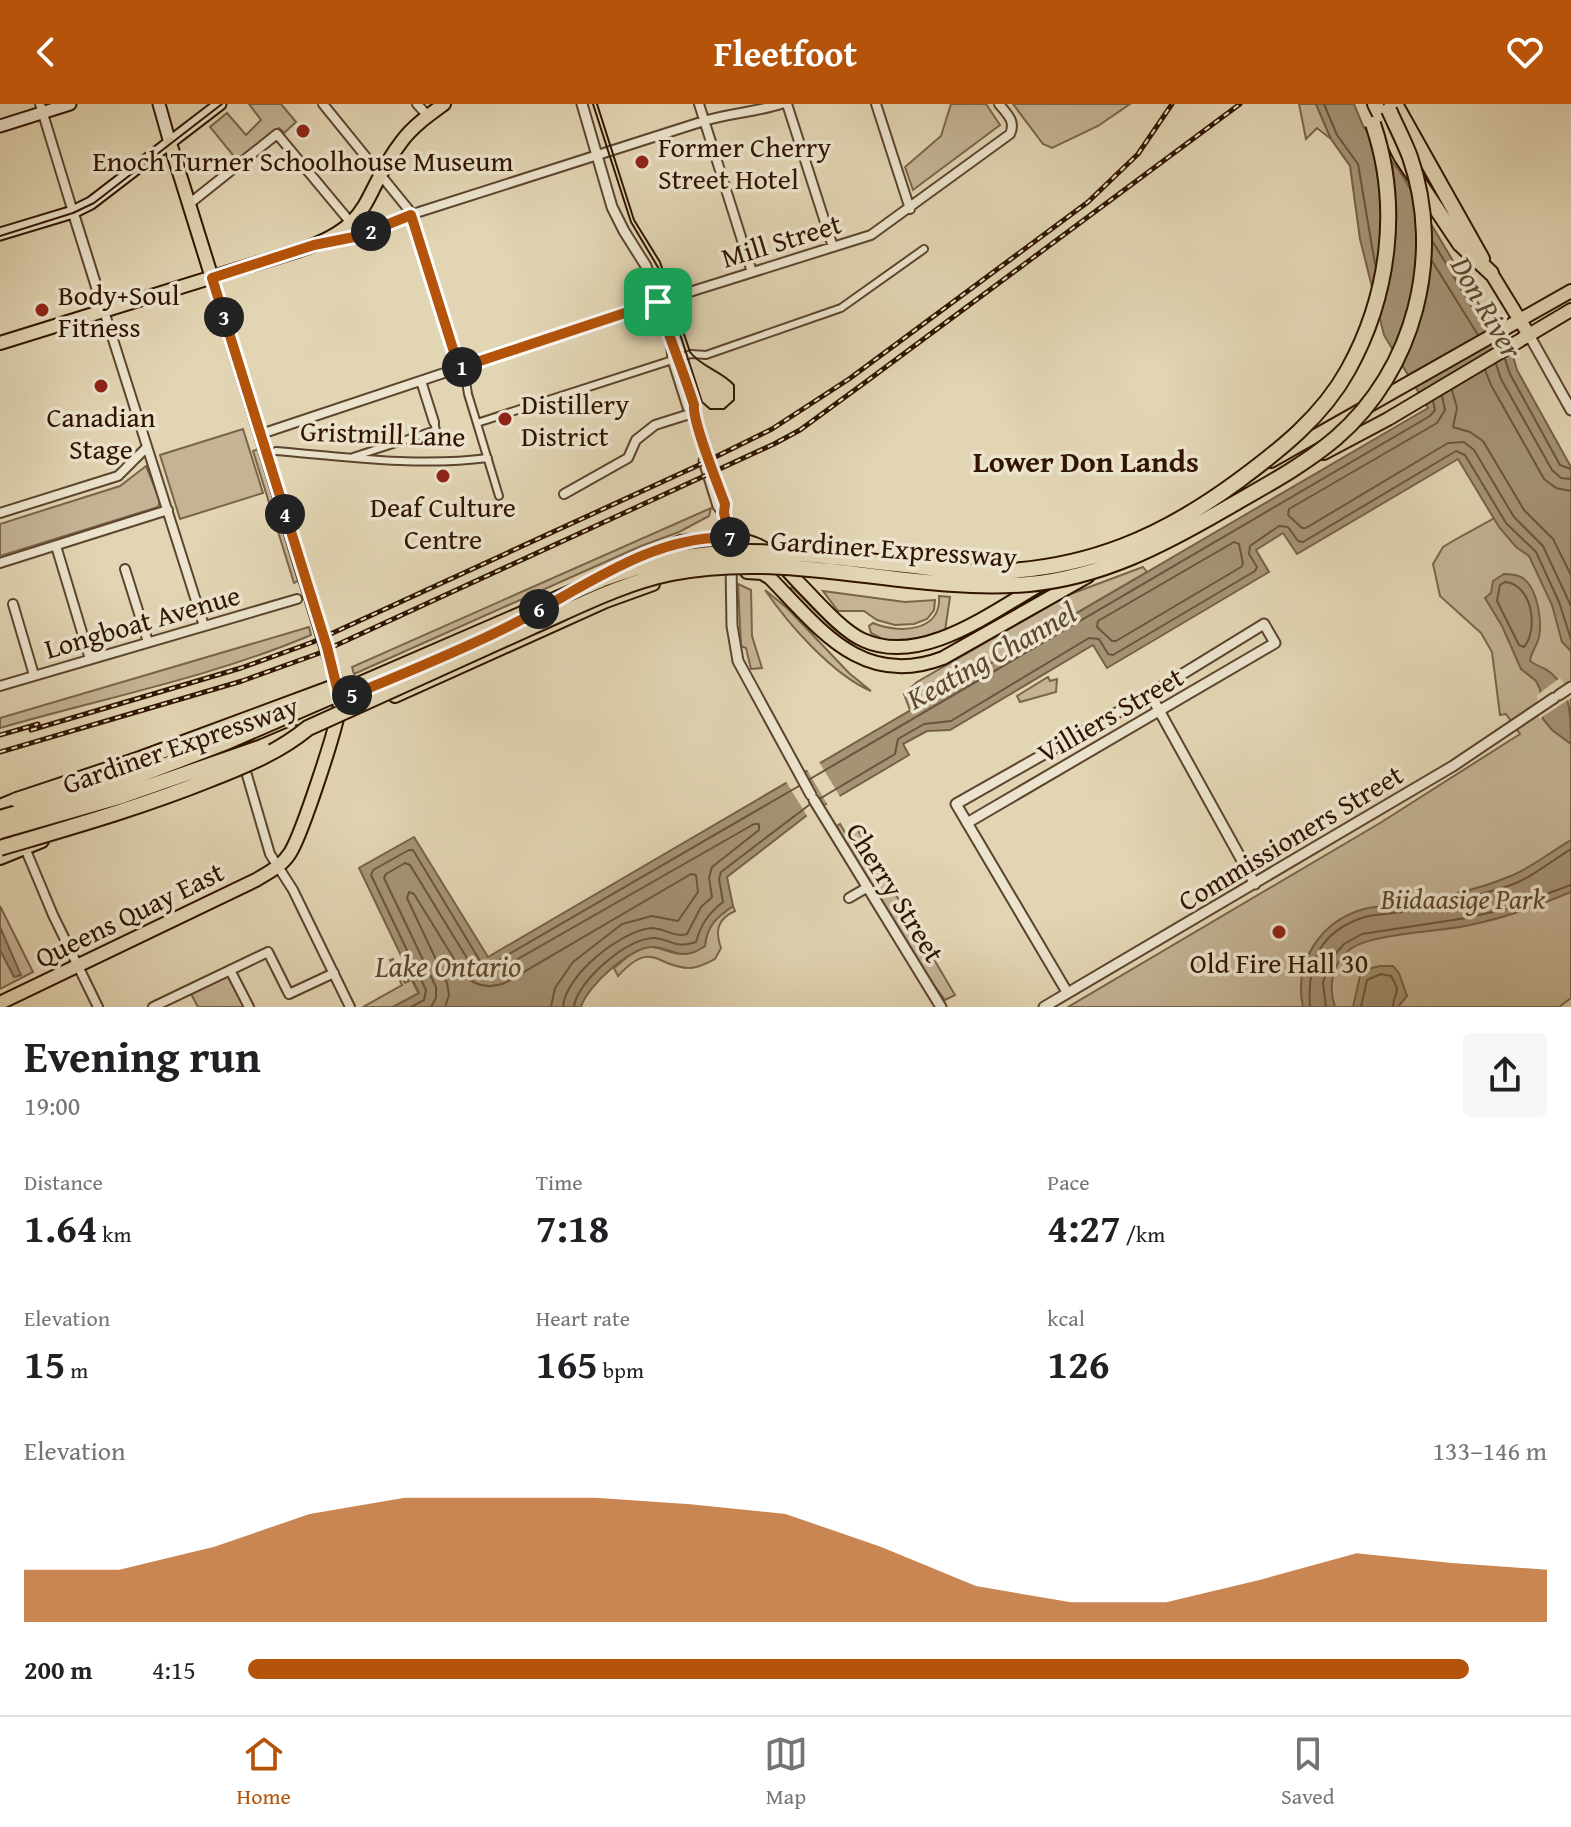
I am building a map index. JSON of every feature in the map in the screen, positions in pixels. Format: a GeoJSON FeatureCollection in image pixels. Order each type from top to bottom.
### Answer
{"type":"FeatureCollection","features":[{"type":"Feature","properties":{"kind":"highway","name":"Gardiner Expressway"},"geometry":{"type":"LineString","coordinates":[[0,816],[164,766],[271,724],[603,579],[666,559],[752,551],[990,572],[1077,562],[1116,550],[1165,528],[1213,500],[1270,458],[1312,419],[1342,380],[1370,325],[1385,267],[1388,223],[1384,165],[1365,104]]}},
{"type":"Feature","properties":{"kind":"highway","name":"Gardiner Expressway"},"geometry":{"type":"LineString","coordinates":[[0,831],[174,779],[308,728],[595,599],[672,573],[767,565],[952,583],[1030,584],[1090,573],[1126,560],[1201,523],[1316,453],[1338,436],[1371,399],[1403,346],[1420,288],[1424,258],[1423,222],[1410,158],[1386,106]]}},
{"type":"Feature","properties":{"kind":"highway"},"geometry":{"type":"LineString","coordinates":[[1386,106],[1401,156],[1460,244],[1491,273]]}},
{"type":"Feature","properties":{"kind":"highway"},"geometry":{"type":"LineString","coordinates":[[0,807],[362,677],[396,670]]}},
{"type":"Feature","properties":{"kind":"highway"},"geometry":{"type":"LineString","coordinates":[[0,848],[129,810],[182,790],[263,758],[288,745],[308,728]]}},
{"type":"Feature","properties":{"kind":"main road"},"geometry":{"type":"LineString","coordinates":[[0,126],[41,109],[70,104]]}},
{"type":"Feature","properties":{"kind":"main road"},"geometry":{"type":"LineString","coordinates":[[159,104],[327,647],[340,700],[338,722],[296,841],[278,866]]}},
{"type":"Feature","properties":{"kind":"main road"},"geometry":{"type":"LineString","coordinates":[[0,234],[73,212],[99,198],[220,104]]}},
{"type":"Feature","properties":{"kind":"main road"},"geometry":{"type":"LineString","coordinates":[[0,343],[212,278],[339,234],[366,206],[402,141],[444,104]]}},
{"type":"Feature","properties":{"kind":"main road"},"geometry":{"type":"LineString","coordinates":[[1491,273],[1520,319],[1524,338]]}},
{"type":"Feature","properties":{"kind":"main road"},"geometry":{"type":"LineString","coordinates":[[0,816],[42,801],[219,751],[516,623],[576,587],[690,540],[730,538],[764,546],[803,587],[862,640],[881,646],[913,647],[935,641],[1178,514],[1571,291]]}},
{"type":"Feature","properties":{"kind":"main road"},"geometry":{"type":"LineString","coordinates":[[0,858],[150,795],[338,722],[606,601],[654,584],[690,576],[732,571],[762,573],[836,644],[856,656],[876,663],[907,665],[934,661],[1097,572],[1137,557],[1388,419],[1571,310]]}},
{"type":"Feature","properties":{"kind":"main road"},"geometry":{"type":"LineString","coordinates":[[960,630],[1000,626]]}},
{"type":"Feature","properties":{"kind":"main road"},"geometry":{"type":"LineString","coordinates":[[150,795],[167,764]]}},
{"type":"Feature","properties":{"kind":"main road"},"geometry":{"type":"LineString","coordinates":[[25,848],[22,825],[27,815],[42,801]]}},
{"type":"Feature","properties":{"kind":"main road","name":"Queens Quay East"},"geometry":{"type":"LineString","coordinates":[[0,1003],[256,880],[278,866]]}},
{"type":"Feature","properties":{"kind":"street"},"geometry":{"type":"LineString","coordinates":[[323,104],[411,215],[459,368],[466,380],[499,496]]}},
{"type":"Feature","properties":{"kind":"street"},"geometry":{"type":"LineString","coordinates":[[417,104],[428,116]]}},
{"type":"Feature","properties":{"kind":"street","name":"Cherry Street"},"geometry":{"type":"LineString","coordinates":[[582,104],[612,207],[646,266],[688,407],[693,413],[718,506],[724,513],[730,538],[732,626],[738,661],[812,797],[941,1007]]}},
{"type":"Feature","properties":{"kind":"street"},"geometry":{"type":"LineString","coordinates":[[699,104],[752,272]]}},
{"type":"Feature","properties":{"kind":"street"},"geometry":{"type":"LineString","coordinates":[[314,245],[359,236],[411,215],[733,112],[781,104]]}},
{"type":"Feature","properties":{"kind":"street"},"geometry":{"type":"LineString","coordinates":[[787,104],[833,247]]}},
{"type":"Feature","properties":{"kind":"street"},"geometry":{"type":"LineString","coordinates":[[876,104],[910,209]]}},
{"type":"Feature","properties":{"kind":"street","name":"Mill Street"},"geometry":{"type":"LineString","coordinates":[[261,434],[876,233],[1008,136],[1013,127],[1012,121],[999,104]]}},
{"type":"Feature","properties":{"kind":"street"},"geometry":{"type":"LineString","coordinates":[[41,109],[204,626]]}},
{"type":"Feature","properties":{"kind":"street"},"geometry":{"type":"LineString","coordinates":[[189,204],[277,134],[351,224]]}},
{"type":"Feature","properties":{"kind":"street"},"geometry":{"type":"LineString","coordinates":[[477,423],[691,354],[706,355],[841,308],[924,249]]}},
{"type":"Feature","properties":{"kind":"street"},"geometry":{"type":"LineString","coordinates":[[1524,338],[1571,410]]}},
{"type":"Feature","properties":{"kind":"street"},"geometry":{"type":"LineString","coordinates":[[349,458],[436,430],[421,381]]}},
{"type":"Feature","properties":{"kind":"street"},"geometry":{"type":"LineString","coordinates":[[564,494],[628,458],[636,440],[655,425],[693,413]]}},
{"type":"Feature","properties":{"kind":"street"},"geometry":{"type":"LineString","coordinates":[[0,513],[118,476],[146,448]]}},
{"type":"Feature","properties":{"kind":"street","name":"Gristmill Lane"},"geometry":{"type":"LineString","coordinates":[[276,451],[373,461],[466,461],[488,458]]}},
{"type":"Feature","properties":{"kind":"street"},"geometry":{"type":"LineString","coordinates":[[0,563],[168,510]]}},
{"type":"Feature","properties":{"kind":"street"},"geometry":{"type":"LineString","coordinates":[[56,546],[90,659]]}},
{"type":"Feature","properties":{"kind":"street"},"geometry":{"type":"LineString","coordinates":[[125,569],[148,642]]}},
{"type":"Feature","properties":{"kind":"street","name":"Longboat Avenue"},"geometry":{"type":"LineString","coordinates":[[0,686],[297,599]]}},
{"type":"Feature","properties":{"kind":"street"},"geometry":{"type":"LineString","coordinates":[[13,604],[34,675]]}},
{"type":"Feature","properties":{"kind":"street","name":"Villiers Street"},"geometry":{"type":"LineString","coordinates":[[1264,624],[1275,643],[967,823],[956,804],[1150,694],[1264,624]]}},
{"type":"Feature","properties":{"kind":"street","name":"Commissioners Street"},"geometry":{"type":"LineString","coordinates":[[1044,1007],[1453,766],[1571,687]]}},
{"type":"Feature","properties":{"kind":"street"},"geometry":{"type":"LineString","coordinates":[[1150,694],[1255,884]]}},
{"type":"Feature","properties":{"kind":"street"},"geometry":{"type":"LineString","coordinates":[[243,760],[270,854],[293,890],[350,1007]]}},
{"type":"Feature","properties":{"kind":"street"},"geometry":{"type":"LineString","coordinates":[[967,823],[1067,992]]}},
{"type":"Feature","properties":{"kind":"street"},"geometry":{"type":"LineString","coordinates":[[25,848],[98,1007]]}},
{"type":"Feature","properties":{"kind":"street"},"geometry":{"type":"LineString","coordinates":[[849,898],[868,887]]}},
{"type":"Feature","properties":{"kind":"street"},"geometry":{"type":"LineString","coordinates":[[153,1007],[268,952],[289,994],[334,973]]}},
{"type":"Feature","properties":{"kind":"street"},"geometry":{"type":"LineString","coordinates":[[230,970],[249,1007]]}},
{"type":"Feature","properties":{"kind":"green space"},"geometry":{"type":"Polygon","coordinates":[[[249,104],[281,104],[296,122],[284,133],[279,128],[237,160],[210,127],[227,113],[246,135],[261,120],[249,104]]]}},
{"type":"Feature","properties":{"kind":"green space"},"geometry":{"type":"Polygon","coordinates":[[[951,104],[986,104],[1000,125],[913,190],[905,167],[941,136],[951,104]]]}},
{"type":"Feature","properties":{"kind":"green space"},"geometry":{"type":"Polygon","coordinates":[[[1013,104],[1130,104],[1098,126],[1052,148],[1043,144],[1013,104]]]}},
{"type":"Feature","properties":{"kind":"green space"},"geometry":{"type":"Polygon","coordinates":[[[1299,104],[1316,104],[1331,139],[1317,128],[1306,139],[1299,104]]]}},
{"type":"Feature","properties":{"kind":"green space"},"geometry":{"type":"Polygon","coordinates":[[[243,429],[263,493],[180,519],[160,455],[243,429]]]}},
{"type":"Feature","properties":{"kind":"green space"},"geometry":{"type":"Polygon","coordinates":[[[258,449],[298,581],[294,583],[253,451],[258,449]]]}},
{"type":"Feature","properties":{"kind":"green space"},"geometry":{"type":"Polygon","coordinates":[[[146,466],[160,501],[158,507],[0,556],[0,524],[120,486],[146,466]]]}},
{"type":"Feature","properties":{"kind":"green space","name":"Biidaasige Park"},"geometry":{"type":"Polygon","coordinates":[[[1571,476],[1571,998],[1559,1007],[1068,1007],[1380,823],[1520,734],[1506,714],[1500,715],[1492,652],[1481,633],[1440,596],[1433,564],[1443,547],[1571,476]]]}},
{"type":"Feature","properties":{"kind":"green space"},"geometry":{"type":"Polygon","coordinates":[[[711,508],[709,516],[679,532],[354,674],[352,667],[711,508]]]}},
{"type":"Feature","properties":{"kind":"green space"},"geometry":{"type":"Polygon","coordinates":[[[1143,567],[1147,572],[910,710],[904,694],[917,682],[1068,595],[1143,567]]]}},
{"type":"Feature","properties":{"kind":"green space"},"geometry":{"type":"Polygon","coordinates":[[[738,584],[751,590],[752,636],[762,668],[751,669],[746,648],[741,646],[738,584]]]}},
{"type":"Feature","properties":{"kind":"green space"},"geometry":{"type":"Polygon","coordinates":[[[787,588],[793,588],[834,629],[850,640],[848,645],[837,638],[787,588]]]}},
{"type":"Feature","properties":{"kind":"green space"},"geometry":{"type":"Polygon","coordinates":[[[765,590],[871,691],[842,673],[812,647],[765,590]]]}},
{"type":"Feature","properties":{"kind":"green space"},"geometry":{"type":"Polygon","coordinates":[[[823,591],[905,602],[935,600],[934,610],[927,619],[914,624],[895,625],[877,620],[864,611],[838,611],[823,591]]]}},
{"type":"Feature","properties":{"kind":"green space"},"geometry":{"type":"Polygon","coordinates":[[[939,596],[950,597],[945,631],[912,642],[886,641],[871,633],[869,626],[873,623],[906,629],[926,623],[934,617],[939,596]]]}},
{"type":"Feature","properties":{"kind":"green space"},"geometry":{"type":"Polygon","coordinates":[[[309,627],[311,635],[235,663],[0,728],[0,718],[309,627]]]}},
{"type":"Feature","properties":{"kind":"green space"},"geometry":{"type":"Polygon","coordinates":[[[1048,677],[1050,681],[1057,679],[1056,692],[1020,702],[1017,696],[1048,677]]]}},
{"type":"Feature","properties":{"kind":"green space"},"geometry":{"type":"Polygon","coordinates":[[[840,824],[847,836],[856,827],[955,995],[945,1000],[931,981],[840,833],[837,826],[840,824]]]}},
{"type":"Feature","properties":{"kind":"green space"},"geometry":{"type":"Polygon","coordinates":[[[0,906],[33,972],[0,989],[0,906]]]}},
{"type":"Feature","properties":{"kind":"green space"},"geometry":{"type":"Polygon","coordinates":[[[733,906],[735,911],[724,918],[719,926],[721,948],[715,959],[690,968],[647,957],[639,959],[618,976],[614,968],[639,949],[655,947],[686,954],[705,946],[714,922],[733,906]]]}},
{"type":"Feature","properties":{"kind":"green space"},"geometry":{"type":"Polygon","coordinates":[[[393,959],[405,983],[409,981],[402,962],[419,994],[393,1007],[363,1007],[402,985],[390,960],[393,959]]]}},
{"type":"Feature","properties":{"kind":"green space"},"geometry":{"type":"Polygon","coordinates":[[[230,975],[247,1007],[198,1007],[191,994],[230,975]]]}},
{"type":"Feature","properties":{"kind":"water","name":"Lake Ontario"},"geometry":{"type":"Polygon","coordinates":[[[1316,104],[1354,104],[1363,126],[1399,170],[1475,298],[1512,353],[1517,370],[1571,467],[1571,651],[1562,642],[1552,605],[1529,556],[1516,547],[1499,527],[1458,459],[1297,554],[1283,533],[1256,550],[1269,572],[1107,668],[1093,645],[950,730],[927,731],[903,744],[909,755],[806,816],[727,877],[733,906],[714,922],[705,946],[696,951],[682,954],[658,947],[642,949],[621,961],[600,979],[581,1007],[393,1007],[419,993],[359,868],[414,837],[488,957],[1428,408],[1384,335],[1360,239],[1350,166],[1331,139],[1316,104]]]}},
{"type":"Feature","properties":{"kind":"water"},"geometry":{"type":"Polygon","coordinates":[[[1504,574],[1523,578],[1535,597],[1540,630],[1530,661],[1555,677],[1565,693],[1570,713],[1571,744],[1543,719],[1540,689],[1536,681],[1521,669],[1502,626],[1485,598],[1491,593],[1493,581],[1504,574]]]}},
{"type":"Feature","properties":{"kind":"water"},"geometry":{"type":"Polygon","coordinates":[[[1571,840],[1571,892],[1483,922],[1389,936],[1359,944],[1343,956],[1335,969],[1332,992],[1335,1007],[1303,1007],[1302,974],[1307,959],[1323,933],[1335,923],[1364,909],[1442,897],[1495,882],[1524,870],[1571,840]]]}},
{"type":"Feature","properties":{"kind":"water"},"geometry":{"type":"Polygon","coordinates":[[[0,927],[21,975],[14,977],[0,950],[0,927]]]}},
{"type":"Feature","properties":{"kind":"water"},"geometry":{"type":"Polygon","coordinates":[[[1393,966],[1399,973],[1407,996],[1398,1007],[1353,1007],[1360,976],[1368,969],[1393,966]]]}},
{"type":"Feature","properties":{"kind":"pier"},"geometry":{"type":"Polygon","coordinates":[[[1560,678],[1571,693],[1571,698],[1539,719],[1537,695],[1560,678]]]}},
{"type":"Feature","properties":{"kind":"pier"},"geometry":{"type":"Polygon","coordinates":[[[818,760],[842,800],[829,807],[806,768],[818,760]]]}},
{"type":"Feature","properties":{"kind":"pier"},"geometry":{"type":"Polygon","coordinates":[[[803,769],[827,809],[809,819],[785,780],[803,769]]]}},
{"type":"Feature","properties":{"kind":"tram line"},"geometry":{"type":"LineString","coordinates":[[0,236],[73,213],[94,203],[222,104]]}},
{"type":"Feature","properties":{"kind":"tram line"},"geometry":{"type":"LineString","coordinates":[[593,104],[631,222],[659,269],[702,402],[710,409],[724,409],[734,400],[734,385],[690,352],[660,262],[634,220],[597,104]]}},
{"type":"Feature","properties":{"kind":"railway"},"geometry":{"type":"LineString","coordinates":[[31,730],[241,668],[313,642],[772,429],[849,379],[1088,202],[1138,154],[1172,104]]}},
{"type":"Feature","properties":{"kind":"railway"},"geometry":{"type":"LineString","coordinates":[[0,752],[242,681],[317,654],[774,444],[800,430],[1240,104]]}},
{"type":"Feature","properties":{"kind":"railway"},"geometry":{"type":"LineString","coordinates":[[0,735],[38,724]]}},
{"type":"Feature","properties":{"kind":"place","name":"Enoch Turner Schoolhouse Museum"},"geometry":{"type":"Point","coordinates":[303,131]}},
{"type":"Feature","properties":{"kind":"place","name":"Former Cherry Street Hotel"},"geometry":{"type":"Point","coordinates":[642,162]}},
{"type":"Feature","properties":{"kind":"place","name":"Body+Soul Fitness"},"geometry":{"type":"Point","coordinates":[42,310]}},
{"type":"Feature","properties":{"kind":"place","name":"Canadian Stage"},"geometry":{"type":"Point","coordinates":[101,386]}},
{"type":"Feature","properties":{"kind":"place","name":"Distillery District"},"geometry":{"type":"Point","coordinates":[505,419]}},
{"type":"Feature","properties":{"kind":"place","name":"Deaf Culture Centre"},"geometry":{"type":"Point","coordinates":[443,476]}},
{"type":"Feature","properties":{"kind":"place","name":"Old Fire Hall 30"},"geometry":{"type":"Point","coordinates":[1279,932]}},
{"type":"Feature","properties":{"kind":"district","name":"Lower Don Lands"},"geometry":{"type":"Point","coordinates":[1086,461]}},
{"type":"Feature","properties":{"kind":"route"},"geometry":{"type":"LineString","coordinates":[[411,215],[459,368],[658,302],[725,504],[730,538],[690,540],[633,561],[576,587],[516,623],[340,700],[327,647],[212,278],[314,245],[359,236],[411,215]]}},
{"type":"Feature","properties":{"kind":"water label","name":"Don River"},"geometry":{"type":"Point","coordinates":[1487,307]}},
{"type":"Feature","properties":{"kind":"water label","name":"Keating Channel"},"geometry":{"type":"Point","coordinates":[991,655]}}]}
